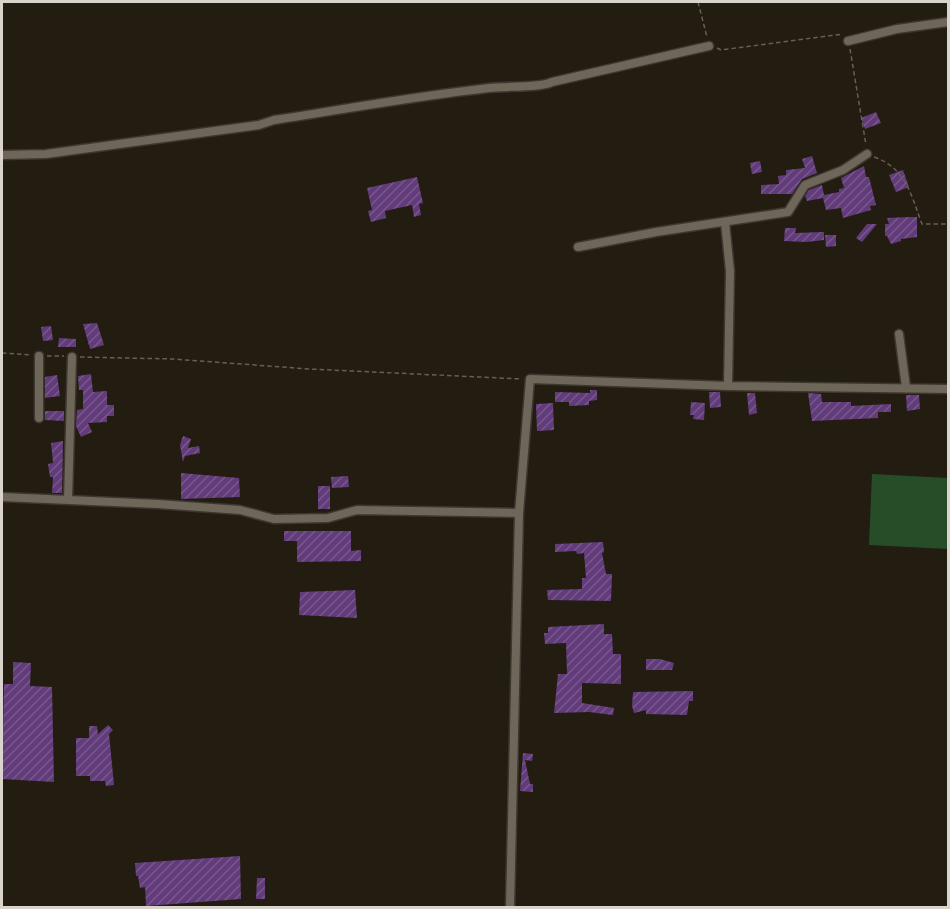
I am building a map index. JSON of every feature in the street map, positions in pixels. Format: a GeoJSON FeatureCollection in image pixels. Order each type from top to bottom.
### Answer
{"type":"FeatureCollection","features":[{"type":"Feature","properties":{"kind":"street"},"geometry":{"type":"LineString","coordinates":[[848,41],[948,22]]}},
{"type":"Feature","properties":{"kind":"street"},"geometry":{"type":"LineString","coordinates":[[2,155],[46,154],[259,125],[274,120],[488,88],[545,86],[552,82],[709,46]]}},
{"type":"Feature","properties":{"kind":"street"},"geometry":{"type":"LineString","coordinates":[[578,247],[656,232],[788,212],[805,185],[843,170],[867,154]]}},
{"type":"Feature","properties":{"kind":"street"},"geometry":{"type":"LineString","coordinates":[[725,222],[730,271],[728,386]]}},
{"type":"Feature","properties":{"kind":"street"},"geometry":{"type":"LineString","coordinates":[[899,334],[906,387]]}},
{"type":"Feature","properties":{"kind":"street"},"geometry":{"type":"LineString","coordinates":[[39,356],[39,418]]}},
{"type":"Feature","properties":{"kind":"street"},"geometry":{"type":"LineString","coordinates":[[68,500],[72,357]]}},
{"type":"Feature","properties":{"kind":"street"},"geometry":{"type":"LineString","coordinates":[[510,908],[519,513],[530,379],[728,386],[948,389]]}},
{"type":"Feature","properties":{"kind":"street"},"geometry":{"type":"LineString","coordinates":[[2,497],[240,510],[274,519],[328,518],[357,510],[519,513]]}},
{"type":"Feature","properties":{"kind":"path"},"geometry":{"type":"LineString","coordinates":[[698,2],[709,46],[721,50],[847,33],[867,154],[887,161],[904,179],[922,224],[948,224]]}},
{"type":"Feature","properties":{"kind":"path"},"geometry":{"type":"LineString","coordinates":[[2,353],[173,359],[309,369],[530,379]]}},
{"type":"Feature","properties":{"kind":"green space"},"geometry":{"type":"Polygon","coordinates":[[[872,474],[948,478],[948,549],[869,545],[872,474]]]}},
{"type":"Feature","properties":{"kind":"building"},"geometry":{"type":"Polygon","coordinates":[[[876,112],[881,123],[865,129],[861,118],[876,112]]]}},
{"type":"Feature","properties":{"kind":"building"},"geometry":{"type":"Polygon","coordinates":[[[812,156],[817,173],[802,179],[792,194],[761,194],[761,185],[779,184],[778,176],[786,175],[786,170],[805,168],[802,159],[812,156]]]}},
{"type":"Feature","properties":{"kind":"building"},"geometry":{"type":"Polygon","coordinates":[[[760,161],[762,172],[752,174],[750,163],[760,161]]]}},
{"type":"Feature","properties":{"kind":"building"},"geometry":{"type":"Polygon","coordinates":[[[864,166],[876,205],[870,206],[871,210],[843,218],[841,208],[826,210],[823,198],[807,201],[805,196],[809,190],[822,185],[824,195],[839,192],[839,189],[844,188],[841,178],[864,166]]]}},
{"type":"Feature","properties":{"kind":"building"},"geometry":{"type":"Polygon","coordinates":[[[903,170],[909,187],[896,192],[889,175],[903,170]]]}},
{"type":"Feature","properties":{"kind":"building"},"geometry":{"type":"Polygon","coordinates":[[[417,177],[423,203],[419,204],[421,215],[414,217],[412,205],[385,211],[386,218],[371,222],[368,211],[372,210],[367,188],[417,177]]]}},
{"type":"Feature","properties":{"kind":"building"},"geometry":{"type":"Polygon","coordinates":[[[917,217],[917,237],[901,239],[891,244],[885,236],[885,224],[889,224],[887,218],[917,217]]]}},
{"type":"Feature","properties":{"kind":"building"},"geometry":{"type":"Polygon","coordinates":[[[867,224],[877,224],[862,242],[856,238],[867,224]]]}},
{"type":"Feature","properties":{"kind":"building"},"geometry":{"type":"Polygon","coordinates":[[[785,228],[796,228],[795,233],[824,232],[824,240],[784,241],[785,228]]]}},
{"type":"Feature","properties":{"kind":"building"},"geometry":{"type":"Polygon","coordinates":[[[825,235],[836,235],[836,246],[826,247],[825,235]]]}},
{"type":"Feature","properties":{"kind":"building"},"geometry":{"type":"Polygon","coordinates":[[[97,323],[104,345],[90,349],[83,324],[97,323]]]}},
{"type":"Feature","properties":{"kind":"building"},"geometry":{"type":"Polygon","coordinates":[[[51,326],[53,340],[43,341],[41,327],[51,326]]]}},
{"type":"Feature","properties":{"kind":"building"},"geometry":{"type":"Polygon","coordinates":[[[59,338],[76,339],[76,347],[58,347],[59,338]]]}},
{"type":"Feature","properties":{"kind":"building"},"geometry":{"type":"Polygon","coordinates":[[[91,374],[93,392],[107,391],[107,405],[114,405],[114,416],[107,416],[107,422],[88,423],[92,432],[81,437],[76,426],[77,410],[83,409],[83,390],[79,390],[78,376],[91,374]]]}},
{"type":"Feature","properties":{"kind":"building"},"geometry":{"type":"Polygon","coordinates":[[[57,375],[60,396],[45,398],[45,377],[57,375]]]}},
{"type":"Feature","properties":{"kind":"building"},"geometry":{"type":"Polygon","coordinates":[[[590,390],[597,390],[597,400],[589,401],[589,405],[569,406],[569,402],[555,402],[555,392],[590,393],[590,390]]]}},
{"type":"Feature","properties":{"kind":"building"},"geometry":{"type":"Polygon","coordinates":[[[709,392],[720,392],[721,407],[710,408],[709,392]]]}},
{"type":"Feature","properties":{"kind":"building"},"geometry":{"type":"Polygon","coordinates":[[[747,393],[755,393],[757,413],[749,415],[747,393]]]}},
{"type":"Feature","properties":{"kind":"building"},"geometry":{"type":"Polygon","coordinates":[[[808,393],[821,394],[822,402],[851,402],[851,406],[891,404],[891,412],[878,412],[878,418],[812,421],[808,393]]]}},
{"type":"Feature","properties":{"kind":"building"},"geometry":{"type":"Polygon","coordinates":[[[906,395],[919,395],[920,409],[907,411],[906,395]]]}},
{"type":"Feature","properties":{"kind":"building"},"geometry":{"type":"Polygon","coordinates":[[[691,402],[705,403],[704,420],[693,419],[694,415],[690,415],[691,402]]]}},
{"type":"Feature","properties":{"kind":"building"},"geometry":{"type":"Polygon","coordinates":[[[553,403],[554,430],[537,431],[536,404],[553,403]]]}},
{"type":"Feature","properties":{"kind":"building"},"geometry":{"type":"Polygon","coordinates":[[[45,411],[64,411],[64,421],[45,420],[45,411]]]}},
{"type":"Feature","properties":{"kind":"building"},"geometry":{"type":"Polygon","coordinates":[[[183,436],[191,439],[188,448],[199,446],[200,453],[185,456],[183,462],[180,445],[183,436]]]}},
{"type":"Feature","properties":{"kind":"building"},"geometry":{"type":"Polygon","coordinates":[[[63,441],[62,493],[52,493],[53,477],[50,477],[48,464],[53,463],[51,443],[63,441]]]}},
{"type":"Feature","properties":{"kind":"building"},"geometry":{"type":"Polygon","coordinates":[[[181,473],[239,478],[240,497],[181,499],[181,473]]]}},
{"type":"Feature","properties":{"kind":"building"},"geometry":{"type":"Polygon","coordinates":[[[348,476],[349,487],[332,488],[331,477],[348,476]]]}},
{"type":"Feature","properties":{"kind":"building"},"geometry":{"type":"Polygon","coordinates":[[[318,486],[330,486],[330,509],[318,509],[318,486]]]}},
{"type":"Feature","properties":{"kind":"building"},"geometry":{"type":"Polygon","coordinates":[[[284,531],[351,531],[351,551],[361,550],[361,561],[297,562],[297,541],[284,541],[284,531]]]}},
{"type":"Feature","properties":{"kind":"building"},"geometry":{"type":"Polygon","coordinates":[[[603,542],[604,552],[602,553],[606,574],[612,574],[611,601],[548,600],[547,590],[582,589],[582,578],[586,578],[584,553],[555,552],[555,544],[603,542]]]}},
{"type":"Feature","properties":{"kind":"building"},"geometry":{"type":"Polygon","coordinates":[[[355,590],[357,618],[299,615],[300,592],[355,590]]]}},
{"type":"Feature","properties":{"kind":"building"},"geometry":{"type":"Polygon","coordinates":[[[604,624],[604,634],[612,634],[613,654],[621,654],[621,684],[582,683],[582,703],[614,708],[613,715],[589,712],[554,713],[558,674],[567,674],[566,643],[545,644],[544,633],[548,633],[548,627],[604,624]]]}},
{"type":"Feature","properties":{"kind":"building"},"geometry":{"type":"Polygon","coordinates":[[[646,659],[660,659],[674,663],[672,670],[646,670],[646,659]]]}},
{"type":"Feature","properties":{"kind":"building"},"geometry":{"type":"Polygon","coordinates":[[[13,662],[31,663],[30,686],[52,687],[54,782],[2,779],[4,684],[13,684],[13,662]]]}},
{"type":"Feature","properties":{"kind":"building"},"geometry":{"type":"Polygon","coordinates":[[[693,691],[693,701],[689,701],[687,715],[646,714],[646,710],[634,713],[633,692],[693,691]]]}},
{"type":"Feature","properties":{"kind":"building"},"geometry":{"type":"Polygon","coordinates":[[[108,725],[113,730],[109,734],[114,785],[106,786],[105,781],[90,781],[90,776],[76,776],[76,738],[89,738],[89,726],[97,726],[98,734],[108,725]]]}},
{"type":"Feature","properties":{"kind":"building"},"geometry":{"type":"Polygon","coordinates":[[[523,753],[533,754],[532,761],[525,760],[530,784],[533,784],[533,792],[520,791],[523,753]]]}},
{"type":"Feature","properties":{"kind":"building"},"geometry":{"type":"Polygon","coordinates":[[[240,856],[241,899],[146,906],[145,887],[140,888],[135,863],[240,856]]]}},
{"type":"Feature","properties":{"kind":"building"},"geometry":{"type":"Polygon","coordinates":[[[257,878],[265,878],[265,899],[256,899],[257,878]]]}}]}
